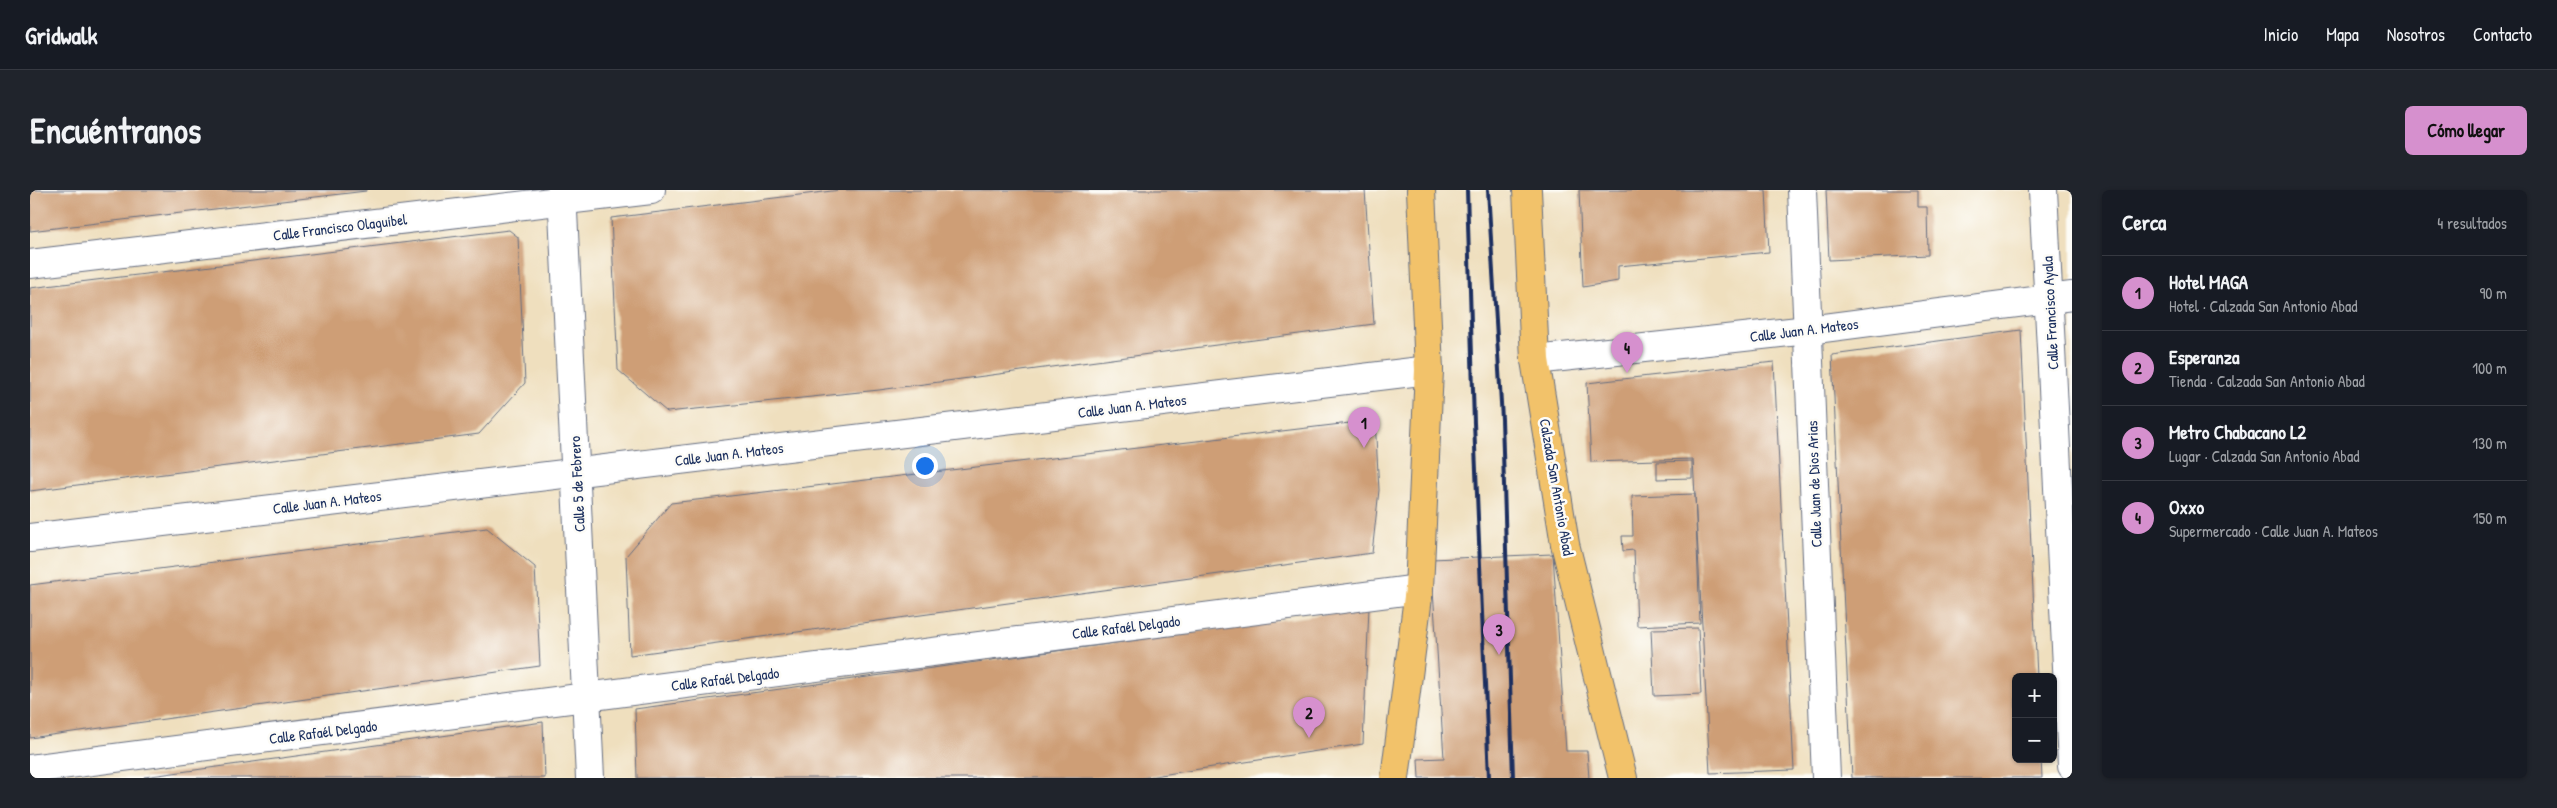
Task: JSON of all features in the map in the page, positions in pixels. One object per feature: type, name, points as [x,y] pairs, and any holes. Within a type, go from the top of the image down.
[{"type":"highway","points":[[1395,778],[1419,589],[1429,370],[1421,190]]},
{"type":"highway","name":"Calzada San Antonio Abad","points":[[1527,190],[1535,360],[1565,544],[1623,778]]},
{"type":"street","name":"Calle Francisco Olaguibel","points":[[30,264],[562,195],[651,190]]},
{"type":"street","name":"Calle Juan de Dios Arias","points":[[1802,190],[1826,778]]},
{"type":"street","name":"Calle Francisco Ayala","points":[[2044,190],[2060,297],[2072,766]]},
{"type":"street","name":"Calle 5 de Febrero","points":[[562,195],[577,472],[590,778]]},
{"type":"street","name":"Calle Juan A. Mateos","points":[[1535,360],[1808,330],[2060,297]]},
{"type":"street","name":"Calle Juan A. Mateos","points":[[30,538],[1429,370]]},
{"type":"street","name":"Calle Rafaél Delgado","points":[[30,770],[1419,589]]},
{"type":"building","points":[[30,190],[366,190],[366,191],[30,231]]},
{"type":"building","points":[[840,190],[1365,190],[1374,324],[879,390],[667,412],[618,370],[611,218]]},
{"type":"building","points":[[1579,190],[1766,190],[1769,252],[1618,266],[1618,281],[1583,287]]},
{"type":"building","points":[[1826,190],[1918,190],[1918,207],[1927,207],[1928,255],[1829,260]]},
{"type":"building","points":[[509,230],[518,237],[525,383],[479,434],[30,491],[30,288]]},
{"type":"building","points":[[2021,330],[2037,673],[2012,673],[2012,763],[2041,763],[2042,778],[1852,778],[1832,355]]},
{"type":"building","points":[[1774,362],[1794,770],[1710,773],[1693,459],[1591,462],[1587,383]]},
{"type":"building","points":[[1375,420],[1379,490],[1372,553],[630,655],[626,556],[671,503]]},
{"type":"building","points":[[1692,461],[1692,478],[1657,479],[1657,462]]},
{"type":"building","points":[[1695,494],[1700,623],[1637,626],[1634,550],[1623,551],[1622,536],[1633,536],[1632,496]]},
{"type":"building","points":[[487,528],[535,567],[540,666],[30,738],[30,585]]},
{"type":"building","points":[[1553,554],[1566,751],[1587,751],[1589,778],[1419,778],[1418,759],[1444,758],[1431,559]]},
{"type":"building","points":[[1369,608],[1363,744],[1141,778],[637,778],[635,709]]},
{"type":"building","points":[[1698,628],[1701,694],[1654,696],[1651,629]]},
{"type":"building","points":[[543,722],[545,778],[144,778],[144,777]]},
{"type":"railway","points":[[1467,190],[1474,423],[1489,778]]},
{"type":"railway","points":[[1488,190],[1502,419],[1513,778]]},
{"type":"place","name":"Oxxo","points":[[1627,373]]},
{"type":"place","name":"Hotel MAGA","points":[[1364,448]]},
{"type":"place","name":"Metro Chabacano L2","points":[[1499,655]]},
{"type":"place","name":"Esperanza","points":[[1309,738]]}]
